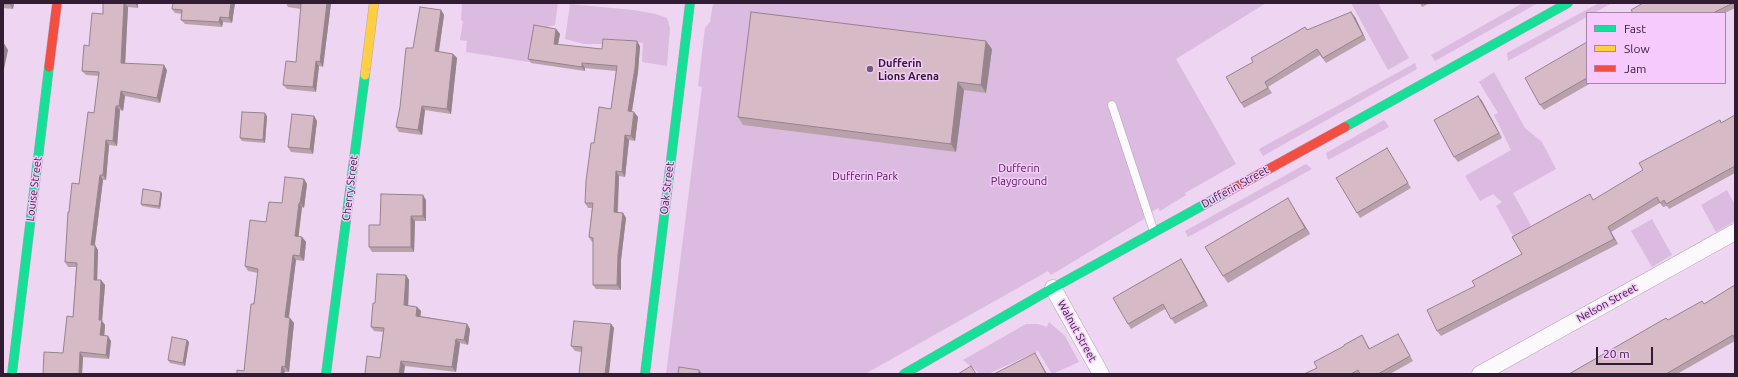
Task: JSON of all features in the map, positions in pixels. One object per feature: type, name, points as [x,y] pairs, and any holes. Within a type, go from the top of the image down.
[{"type":"street","name":"Louise Street","points":[[12,374],[56,3]]},
{"type":"street","name":"Cherry Street","points":[[326,374],[374,3]]},
{"type":"street","name":"Oak Street","points":[[645,374],[690,3]]},
{"type":"street","name":"Dufferin Street","points":[[904,374],[1053,288],[1568,3]]},
{"type":"street","name":"Nelson Street","points":[[1480,374],[1735,232]]},
{"type":"street","name":"Walnut Street","points":[[1053,288],[1101,374]]},
{"type":"lane","points":[[1112,105],[1154,232]]},
{"type":"green space","points":[[462,3],[558,3],[555,25],[534,30],[529,62],[466,52],[467,41],[460,40],[463,21],[461,20]]},
{"type":"green space","name":"Dufferin Park","points":[[713,3],[1266,3],[1176,59],[1236,164],[1185,193],[1186,195],[1160,211],[1158,208],[1144,216],[1144,219],[1051,275],[1048,271],[865,374],[666,374],[702,87],[698,86],[705,28],[710,22]]},
{"type":"green space","points":[[1351,3],[1378,3],[1409,58],[1388,70]]},
{"type":"green space","points":[[1523,3],[1538,3],[1435,61],[1431,55]]},
{"type":"green space","points":[[1599,3],[1612,3],[1596,12],[1586,12],[1586,18],[1508,61],[1507,53]]},
{"type":"green space","points":[[570,4],[633,10],[656,14],[667,18],[670,28],[667,66],[642,62],[643,43],[613,39],[612,44],[584,44],[565,39]]},
{"type":"green space","points":[[1415,63],[1417,69],[1263,156],[1259,149]]},
{"type":"green space","points":[[1494,72],[1525,128],[1542,142],[1556,169],[1513,193],[1533,229],[1515,239],[1496,206],[1502,202],[1493,194],[1480,201],[1465,176],[1511,150],[1494,115],[1498,113],[1479,82]]},
{"type":"green space","points":[[1384,120],[1389,127],[1328,160],[1326,153]]},
{"type":"green space","points":[[1306,164],[1312,169],[1188,237],[1185,231]]},
{"type":"green space","points":[[1727,190],[1735,205],[1735,221],[1716,232],[1701,205]]},
{"type":"green space","points":[[1652,219],[1672,255],[1652,267],[1631,231]]},
{"type":"green space","points":[[1049,322],[1065,336],[1079,362],[1052,374],[1038,351],[988,374],[980,374],[963,360],[1026,324],[1038,324],[1047,327]]},
{"type":"building","points":[[103,3],[124,3],[121,63],[164,65],[157,98],[121,91],[119,106],[116,106],[113,141],[106,140],[103,175],[100,175],[91,245],[95,245],[94,280],[101,280],[99,320],[102,320],[100,335],[108,336],[106,355],[80,352],[79,374],[43,374],[44,352],[63,353],[67,316],[73,317],[77,263],[65,262],[68,212],[72,183],[79,184],[88,112],[94,113],[99,72],[82,71],[84,45],[89,46],[92,13],[103,14]]},
{"type":"building","points":[[173,3],[231,3],[229,18],[220,17],[219,22],[181,20],[182,10],[172,9]]},
{"type":"building","points":[[291,3],[327,3],[320,62],[316,61],[313,87],[283,85],[286,61],[296,62],[301,4]]},
{"type":"building","points":[[1643,3],[1733,3],[1715,12],[1632,12],[1631,10]]},
{"type":"building","points":[[420,7],[441,10],[435,51],[453,54],[447,109],[422,106],[418,130],[396,127],[400,107],[406,48],[413,48]]},
{"type":"building","name":"Dufferin Lions Arena","points":[[751,12],[986,41],[981,85],[958,82],[951,144],[738,117]]},
{"type":"building","points":[[1351,12],[1363,35],[1323,58],[1317,49],[1265,82],[1268,88],[1241,103],[1226,77],[1253,62],[1251,58],[1305,27],[1307,30]]},
{"type":"building","points":[[534,25],[556,29],[554,44],[602,49],[603,39],[637,41],[635,68],[628,111],[634,112],[631,136],[625,135],[622,172],[616,171],[614,212],[623,213],[618,255],[617,285],[593,285],[593,238],[589,237],[593,203],[585,203],[591,143],[594,143],[599,107],[611,109],[617,66],[582,63],[582,67],[528,59]]},
{"type":"building","points":[[1586,43],[1586,79],[1540,105],[1525,78]]},
{"type":"building","points":[[1478,96],[1499,133],[1454,157],[1434,120]]},
{"type":"building","points":[[242,112],[265,113],[263,140],[240,138]]},
{"type":"building","points":[[292,114],[314,116],[310,149],[288,147]]},
{"type":"building","points":[[1735,115],[1735,166],[1666,204],[1664,200],[1660,203],[1657,197],[1608,227],[1614,239],[1437,331],[1427,310],[1475,286],[1472,281],[1522,254],[1512,237],[1590,194],[1593,200],[1643,170],[1639,163],[1720,120],[1721,123]]},
{"type":"building","points":[[1387,148],[1408,183],[1357,213],[1336,178]]},
{"type":"building","points":[[285,177],[304,179],[295,236],[302,237],[300,256],[293,255],[285,317],[290,318],[285,367],[282,366],[281,374],[237,374],[237,370],[244,371],[251,304],[254,304],[258,269],[245,266],[250,220],[266,222],[269,202],[282,203]]},
{"type":"building","points":[[143,189],[161,192],[159,206],[141,204]]},
{"type":"building","points":[[381,194],[423,195],[423,216],[411,216],[411,247],[369,247],[369,225],[380,225]]},
{"type":"building","points":[[1288,198],[1305,228],[1223,276],[1205,247]]},
{"type":"building","points":[[1181,259],[1204,301],[1171,319],[1163,304],[1128,324],[1113,298]]},
{"type":"building","points":[[377,274],[406,275],[404,305],[417,307],[416,316],[467,324],[464,340],[456,339],[452,367],[401,361],[399,374],[365,374],[367,356],[380,358],[384,328],[371,327],[373,303],[375,303]]},
{"type":"building","points":[[1735,285],[1735,338],[1733,335],[1666,374],[1569,374],[1666,318],[1668,320],[1702,301],[1704,304]]},
{"type":"building","points":[[574,321],[611,324],[605,374],[579,374],[582,347],[571,346]]},
{"type":"building","points":[[1398,334],[1410,356],[1378,374],[1360,374],[1358,370],[1351,374],[1304,374],[1317,368],[1314,362],[1362,335],[1369,349]]},
{"type":"building","points":[[172,337],[187,340],[183,363],[168,360]]},
{"type":"building","points":[[1035,353],[1046,374],[994,374]]},
{"type":"building","points":[[971,366],[976,374],[958,374]]},
{"type":"building","points":[[679,367],[699,370],[699,374],[678,374]]},
{"type":"traffic: fast","points":[[645,374],[690,3]]},
{"type":"traffic: fast","points":[[1345,127],[1568,3]]},
{"type":"traffic: fast","points":[[12,374],[49,67]]},
{"type":"traffic: fast","points":[[326,374],[365,75]]},
{"type":"traffic: fast","points":[[904,374],[1053,288],[1227,192]]},
{"type":"traffic: slow","points":[[365,75],[374,3]]},
{"type":"traffic: jam","points":[[49,67],[57,3]]},
{"type":"traffic: jam","points":[[1227,192],[1345,127]]},
{"type":"place","name":"Dufferin Lions Arena","points":[[870,69]]},
{"type":"park label","name":"Dufferin Playground","points":[[1019,174]]}]
